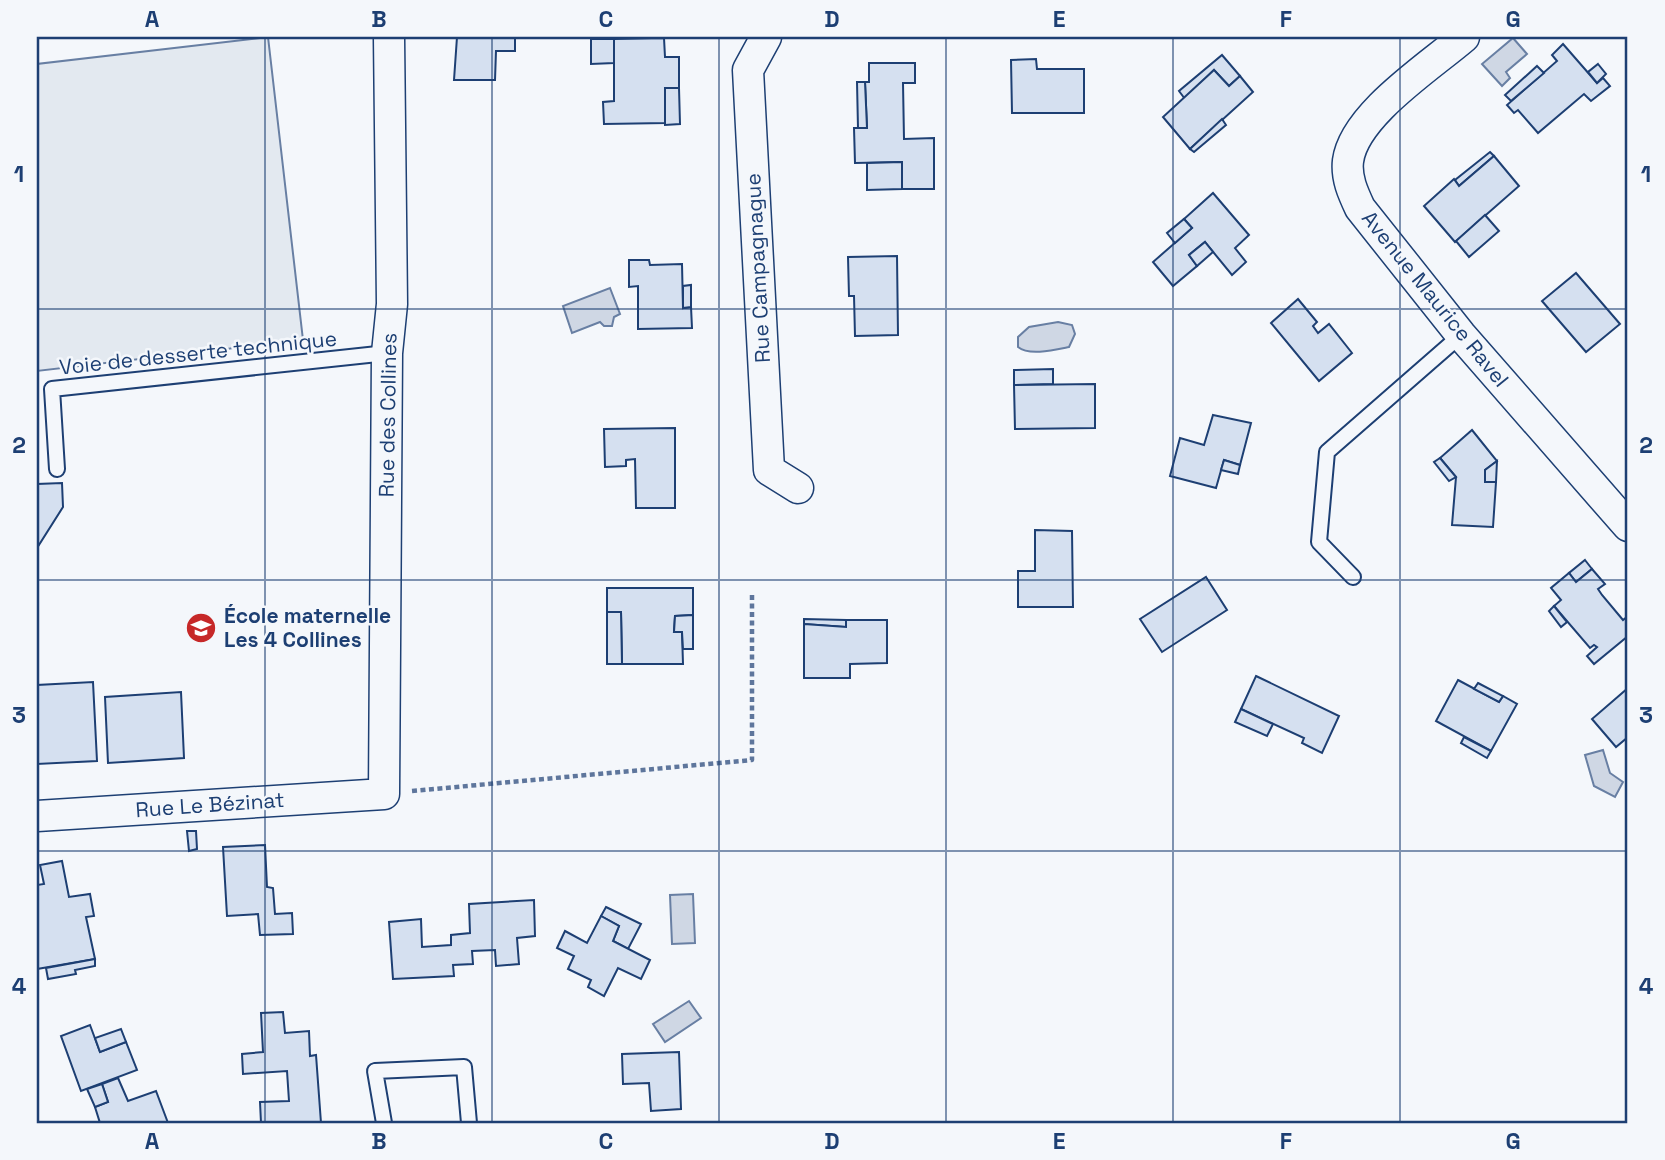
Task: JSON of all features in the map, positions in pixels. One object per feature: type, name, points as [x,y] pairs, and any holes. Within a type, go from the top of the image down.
[{"type":"street","name":"Rue des Collines","points":[[384,794],[387,353],[392,304],[389,37]]},
{"type":"street","name":"Rue Campagnague","points":[[765,37],[748,70],[769,470],[798,488]]},
{"type":"street","name":"Avenue Maurice Ravel","points":[[1464,37],[1368,119],[1355,138],[1348,162],[1349,185],[1360,208],[1461,335],[1628,526]]},
{"type":"street","name":"Rue Le Bézinat","points":[[37,816],[384,794]]},
{"type":"lane","points":[[1353,577],[1319,542],[1327,452],[1461,335]]},
{"type":"lane","name":"Voie de desserte technique","points":[[57,469],[52,389],[387,353]]},
{"type":"lane","points":[[384,1123],[375,1071],[464,1067],[469,1123]]},
{"type":"path","points":[[384,794],[752,760],[752,595]]},
{"type":"shaded area","points":[[268,37],[303,340],[37,371],[37,64]]},
{"type":"shaded area","points":[[1513,38],[1527,54],[1506,72],[1510,78],[1502,86],[1482,64]]},
{"type":"shaded area","points":[[610,288],[620,314],[614,317],[612,326],[604,326],[600,322],[572,333],[563,306]]},
{"type":"shaded area","points":[[1058,322],[1072,325],[1075,334],[1069,347],[1035,352],[1018,347],[1018,337],[1029,327]]},
{"type":"shaded area","points":[[1603,750],[1610,773],[1623,782],[1615,797],[1594,786],[1585,755]]},
{"type":"shaded area","points":[[693,894],[695,943],[672,944],[670,895]]},
{"type":"shaded area","points":[[689,1001],[701,1018],[665,1042],[653,1024]]},
{"type":"building","points":[[457,37],[515,37],[515,51],[496,51],[495,80],[454,80]]},
{"type":"building","points":[[664,38],[665,57],[679,57],[679,88],[665,88],[666,123],[604,124],[603,102],[614,101],[614,39]]},
{"type":"building","points":[[591,39],[614,39],[614,63],[591,64]]},
{"type":"building","points":[[1563,44],[1597,83],[1603,78],[1610,86],[1591,101],[1584,94],[1538,133],[1518,110],[1514,113],[1507,105],[1557,61],[1552,55]]},
{"type":"building","points":[[1222,55],[1240,76],[1229,86],[1214,70],[1185,99],[1179,91]]},
{"type":"building","points":[[1036,59],[1037,69],[1084,69],[1084,113],[1012,113],[1011,60]]},
{"type":"building","points":[[869,63],[915,63],[915,83],[903,83],[904,139],[934,138],[934,189],[902,189],[902,162],[855,163],[854,128],[867,128],[865,82],[869,82]]},
{"type":"building","points":[[1598,64],[1606,74],[1597,83],[1588,72]]},
{"type":"building","points":[[1537,66],[1544,73],[1511,101],[1505,95]]},
{"type":"building","points":[[1214,70],[1229,86],[1240,76],[1253,92],[1190,149],[1163,117]]},
{"type":"building","points":[[857,82],[865,82],[867,128],[858,128]]},
{"type":"building","points":[[665,88],[679,88],[680,124],[665,125]]},
{"type":"building","points":[[1222,119],[1226,125],[1194,152],[1190,149]]},
{"type":"building","points":[[1490,152],[1494,156],[1459,186],[1455,180]]},
{"type":"building","points":[[1494,156],[1519,186],[1455,242],[1424,206],[1454,179],[1459,186]]},
{"type":"building","points":[[902,162],[902,189],[867,190],[867,163]]},
{"type":"building","points":[[1213,193],[1249,235],[1235,248],[1246,262],[1232,275],[1205,242],[1189,255],[1197,266],[1173,286],[1153,262],[1192,228],[1184,219]]},
{"type":"building","points":[[1485,215],[1499,231],[1469,257],[1456,241]]},
{"type":"building","points":[[1184,219],[1192,228],[1175,243],[1167,233]]},
{"type":"building","points":[[1205,242],[1213,252],[1197,266],[1189,255]]},
{"type":"building","points":[[897,256],[898,335],[855,336],[854,296],[849,296],[848,257]]},
{"type":"building","points":[[629,260],[649,260],[650,265],[682,264],[683,308],[691,307],[692,328],[638,329],[638,286],[629,287]]},
{"type":"building","points":[[1576,273],[1620,324],[1586,352],[1542,301]]},
{"type":"building","points":[[691,285],[691,307],[683,308],[683,286]]},
{"type":"building","points":[[1298,299],[1317,322],[1313,326],[1318,333],[1329,324],[1352,353],[1319,381],[1271,323]]},
{"type":"building","points":[[1053,369],[1053,384],[1014,385],[1014,370]]},
{"type":"building","points":[[1095,384],[1095,428],[1015,429],[1014,385]]},
{"type":"building","points":[[1213,415],[1251,423],[1240,465],[1224,460],[1216,488],[1170,476],[1180,438],[1204,445]]},
{"type":"building","points":[[675,428],[675,508],[636,508],[635,459],[626,460],[626,466],[605,467],[604,429]]},
{"type":"building","points":[[1472,430],[1497,461],[1485,470],[1485,482],[1496,482],[1493,527],[1452,525],[1456,477],[1440,458]]},
{"type":"building","points":[[1440,458],[1456,477],[1449,481],[1434,462]]},
{"type":"building","points":[[1224,460],[1240,465],[1238,474],[1221,470]]},
{"type":"building","points":[[1497,461],[1496,482],[1485,482],[1485,470]]},
{"type":"building","points":[[62,483],[63,507],[37,548],[37,484]]},
{"type":"building","points":[[1035,530],[1072,531],[1073,607],[1018,607],[1018,571],[1035,571]]},
{"type":"building","points":[[1585,560],[1592,569],[1576,582],[1569,573]]},
{"type":"building","points":[[1592,569],[1605,584],[1598,589],[1602,595],[1623,620],[1628,616],[1628,636],[1594,664],[1587,656],[1597,647],[1594,645],[1590,648],[1554,606],[1561,600],[1551,588],[1569,573],[1576,582]]},
{"type":"building","points":[[1206,577],[1227,610],[1162,652],[1140,619]]},
{"type":"building","points":[[607,588],[693,588],[693,615],[675,616],[674,632],[682,632],[683,664],[622,664],[621,612],[607,612]]},
{"type":"building","points":[[1554,606],[1567,622],[1561,627],[1549,611]]},
{"type":"building","points":[[607,612],[621,612],[622,664],[607,664]]},
{"type":"building","points":[[693,615],[693,649],[683,649],[682,632],[674,632],[675,616]]},
{"type":"building","points":[[804,619],[846,620],[846,627],[804,624]]},
{"type":"building","points":[[846,620],[887,620],[887,663],[850,664],[850,678],[804,678],[804,624],[846,627]]},
{"type":"building","points":[[1256,676],[1339,716],[1322,753],[1302,743],[1304,738],[1241,709]]},
{"type":"building","points":[[1458,680],[1499,702],[1503,696],[1517,704],[1491,751],[1436,721]]},
{"type":"building","points":[[93,682],[97,761],[37,764],[37,685]]},
{"type":"building","points":[[1478,683],[1503,696],[1499,702],[1474,689]]},
{"type":"building","points":[[1628,688],[1628,737],[1616,747],[1592,719]]},
{"type":"building","points":[[181,692],[184,758],[108,763],[105,697]]},
{"type":"building","points":[[1241,709],[1273,724],[1267,736],[1235,722]]},
{"type":"building","points":[[1464,737],[1491,751],[1487,758],[1461,743]]},
{"type":"building","points":[[187,831],[196,831],[197,849],[189,851]]},
{"type":"building","points":[[265,845],[267,887],[273,888],[275,914],[292,913],[293,934],[260,935],[258,914],[227,916],[223,847]]},
{"type":"building","points":[[62,861],[69,897],[90,894],[94,916],[86,917],[95,959],[37,969],[37,885],[44,884],[40,865]]},
{"type":"building","points":[[534,900],[535,936],[517,938],[519,964],[496,966],[495,950],[472,951],[473,964],[453,965],[454,976],[393,979],[389,922],[421,919],[422,947],[451,945],[451,935],[470,933],[469,904]]},
{"type":"building","points":[[606,907],[641,924],[628,949],[613,941],[619,926],[601,916]]},
{"type":"building","points":[[601,916],[619,926],[613,941],[650,960],[641,979],[618,968],[604,996],[588,987],[591,980],[568,969],[574,956],[557,948],[565,931],[587,943]]},
{"type":"building","points":[[95,959],[95,966],[75,970],[76,974],[48,979],[46,968]]},
{"type":"building","points":[[283,1012],[285,1033],[309,1031],[310,1056],[316,1055],[321,1123],[261,1123],[260,1102],[289,1101],[287,1071],[243,1074],[242,1054],[263,1052],[261,1013]]},
{"type":"building","points":[[90,1025],[100,1052],[126,1042],[137,1070],[81,1091],[61,1036]]},
{"type":"building","points":[[121,1029],[126,1042],[100,1052],[95,1038]]},
{"type":"building","points":[[679,1052],[681,1109],[651,1111],[649,1083],[623,1084],[622,1054]]},
{"type":"building","points":[[118,1078],[128,1101],[156,1091],[168,1123],[100,1123],[95,1107],[108,1102],[102,1084]]},
{"type":"building","points":[[102,1084],[108,1102],[95,1107],[87,1089]]},
{"type":"place","name":"École maternelle Les 4 Collines","points":[[201,628]]}]
